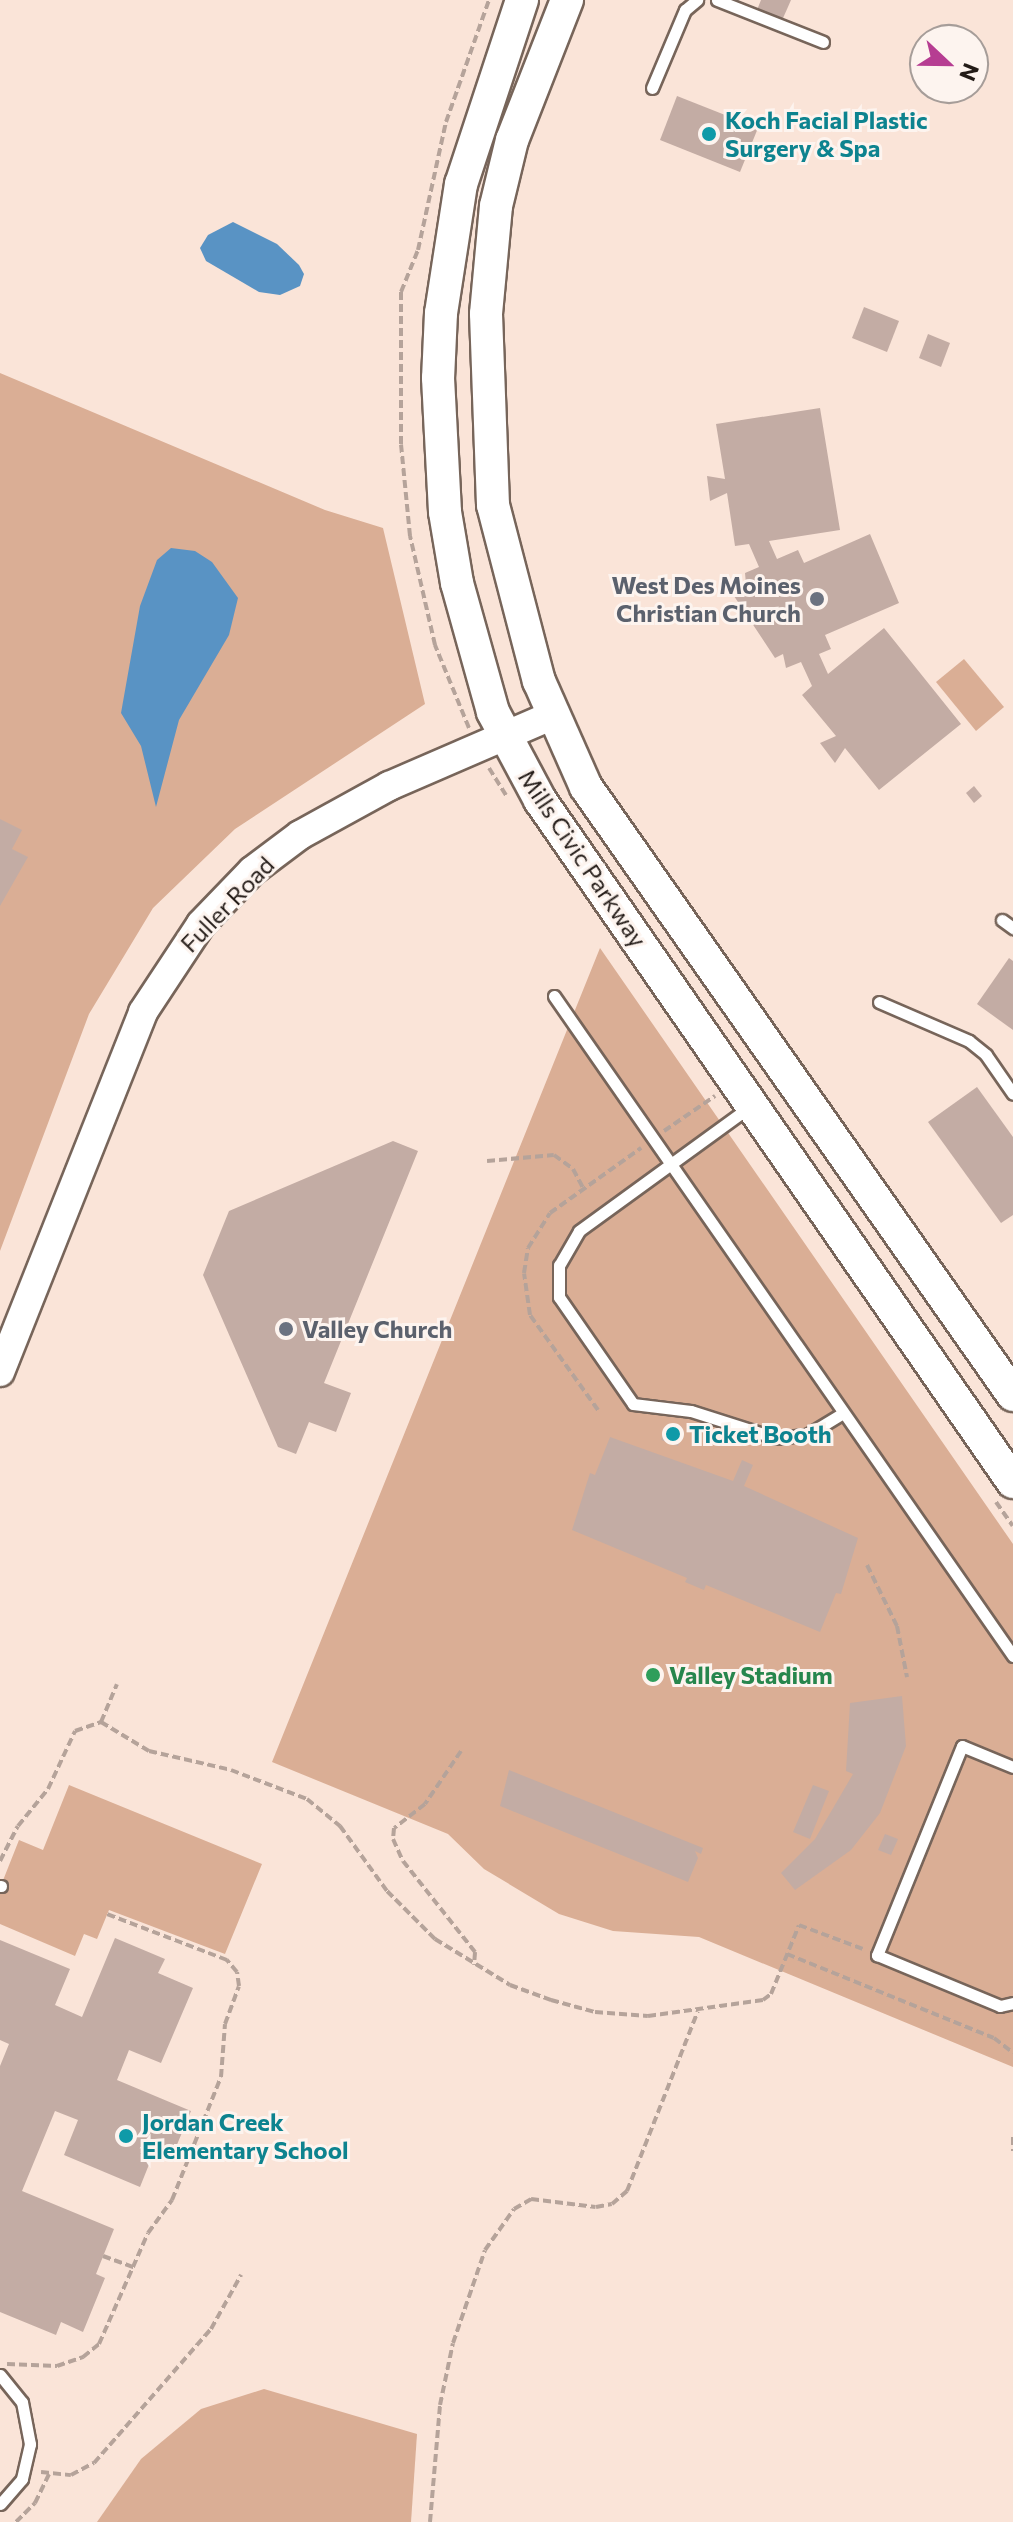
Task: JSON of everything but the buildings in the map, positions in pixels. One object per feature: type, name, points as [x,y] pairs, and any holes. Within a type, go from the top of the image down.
[{"type":"main road","name":"Mills Civic Parkway","points":[[522,0],[461,184],[441,313],[438,378],[445,512],[457,583],[477,661],[506,738],[540,800],[1013,1482]]},
{"type":"main road","name":"Mills Civic Parkway","points":[[567,0],[512,140],[496,206],[486,314],[493,505],[522,627],[553,715],[586,787],[1013,1395]]},
{"type":"street","name":"Fuller Road","points":[[0,1372],[143,1012],[201,924],[252,871],[300,835],[389,786],[506,738],[553,715]]},
{"type":"lane","points":[[652,88],[685,10],[697,0]]},
{"type":"lane","points":[[717,0],[823,42]]},
{"type":"lane","points":[[1002,920],[1013,928]]},
{"type":"lane","points":[[554,996],[1013,1656]]},
{"type":"lane","points":[[879,1002],[969,1041],[986,1055],[1013,1094]]},
{"type":"lane","points":[[752,1105],[579,1231],[559,1265],[559,1297],[625,1398],[633,1404],[709,1415],[776,1438],[807,1435],[843,1413]]},
{"type":"lane","points":[[1013,1767],[962,1746],[877,1955],[1000,2006],[1013,2003]]},
{"type":"lane","points":[[0,2375],[22,2402],[30,2444],[22,2479],[0,2504]]},
{"type":"path","points":[[487,1161],[554,1155],[573,1169],[583,1188]]},
{"type":"path","points":[[867,1565],[897,1626],[907,1677]]},
{"type":"path","points":[[0,1861],[18,1826],[48,1789],[75,1731],[101,1722],[117,1684]]},
{"type":"path","points":[[101,1722],[149,1751],[231,1770],[307,1799],[340,1826],[408,1914],[474,1965],[510,1985],[595,2012],[648,2016],[763,2000],[771,1994],[799,1925],[877,1955]]},
{"type":"path","points":[[461,1751],[425,1804],[394,1828],[393,1839],[403,1861],[475,1952],[474,1965]]},
{"type":"path","points":[[0,2368],[13,2362],[57,2366],[83,2357],[99,2344],[148,2233],[172,2200],[217,2087],[225,2024],[239,1986],[237,1972],[227,1960],[107,1914]]},
{"type":"path","points":[[787,1954],[994,2038],[1013,2053]]},
{"type":"path","points":[[430,2522],[440,2405],[453,2343],[485,2250],[514,2209],[531,2199],[596,2207],[612,2204],[627,2191],[698,2011]]},
{"type":"path","points":[[1013,2137],[1013,2151]]},
{"type":"path","points":[[103,2256],[134,2267]]},
{"type":"path","points":[[41,2472],[71,2475],[94,2463],[211,2329],[241,2275]]},
{"type":"path","points":[[16,2522],[35,2503],[49,2474]]},
{"type":"shaded area","points":[[0,373],[325,510],[383,528],[425,704],[235,829],[153,908],[89,1014],[0,1251]]},
{"type":"shaded area","points":[[964,659],[1004,707],[976,731],[936,682]]},
{"type":"shaded area","points":[[600,948],[1013,1544],[1013,2067],[699,1937],[613,1931],[559,1914],[484,1869],[448,1834],[272,1762]]},
{"type":"shaded area","points":[[69,1785],[262,1864],[225,1954],[109,1910],[97,1939],[84,1934],[75,1956],[0,1924],[0,1888],[19,1840],[43,1850]]},
{"type":"shaded area","points":[[264,2389],[417,2434],[411,2522],[97,2522],[141,2459],[201,2409]]},
{"type":"water","points":[[233,222],[277,244],[299,265],[304,274],[300,286],[280,295],[259,292],[206,261],[200,248],[208,235]]},
{"type":"water","points":[[171,548],[195,551],[212,562],[238,598],[229,635],[179,720],[156,807],[141,746],[121,713],[140,606],[157,560]]},
{"type":"place","name":"Koch Facial Plastic Surgery & Spa","points":[[709,134]]},
{"type":"place","name":"West Des Moines Christian Church","points":[[817,599]]},
{"type":"place","name":"Valley Church","points":[[286,1329]]},
{"type":"place","name":"Ticket Booth","points":[[673,1434]]},
{"type":"place","name":"Valley Stadium","points":[[653,1675]]},
{"type":"place","name":"Jordan Creek Elementary School","points":[[126,2136]]}]
